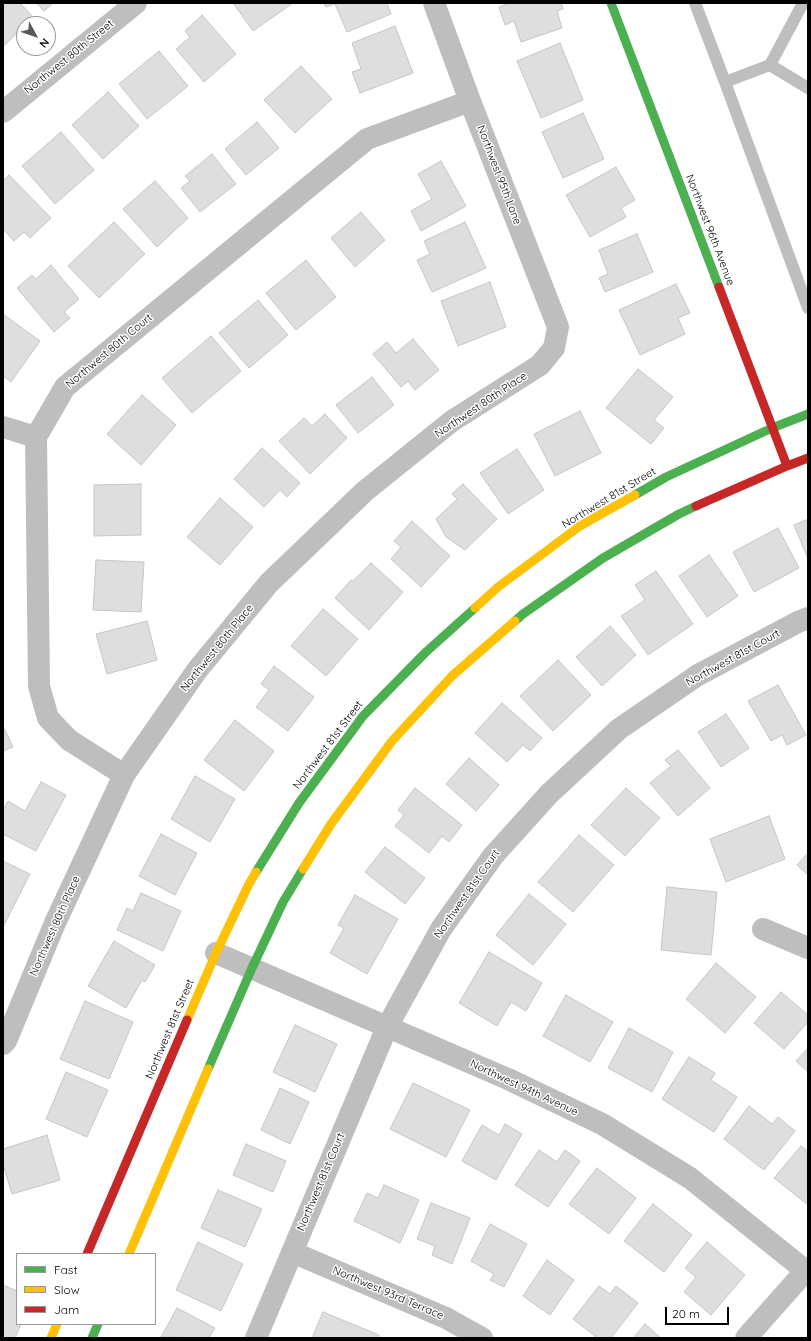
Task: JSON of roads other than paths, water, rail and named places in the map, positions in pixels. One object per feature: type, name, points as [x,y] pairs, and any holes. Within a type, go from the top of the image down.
[{"type":"street","name":"Northwest 80th Street","points":[[3,112],[136,3]]},
{"type":"street","name":"Northwest 95th Lane","points":[[434,3],[470,101],[558,327],[554,348]]},
{"type":"street","name":"Northwest 96th Avenue","points":[[611,3],[787,466]]},
{"type":"street","name":"Northwest 80th Court","points":[[36,437],[65,387],[367,139],[470,101]]},
{"type":"street","name":"Northwest 80th Place","points":[[3,1044],[6,1041],[56,923],[124,775],[198,669],[269,584],[365,491],[452,421],[540,365],[554,348]]},
{"type":"street","name":"Northwest 81st Street","points":[[87,1253],[216,952],[249,884],[299,803],[363,716],[426,652],[498,587],[580,526],[666,477],[772,428],[808,414]]},
{"type":"street","points":[[3,427],[36,437],[39,686],[48,718],[69,740],[124,775]]},
{"type":"street","points":[[129,1253],[252,968],[283,902],[331,824],[392,741],[452,676],[523,614],[603,558],[679,514],[808,458]]},
{"type":"street","name":"Northwest 81st Court","points":[[256,1338],[387,1027],[441,929],[493,856],[550,794],[619,729],[698,675],[808,618]]},
{"type":"street","points":[[763,929],[808,948]]},
{"type":"street","name":"Northwest 94th Avenue","points":[[216,952],[508,1079],[602,1124],[690,1178],[807,1269]]},
{"type":"street","name":"Northwest 93rd Terrace","points":[[292,1252],[446,1318],[482,1338]]},
{"type":"street","points":[[746,1338],[807,1269]]},
{"type":"street","points":[[51,1338],[57,1325]]},
{"type":"street","points":[[92,1338],[98,1325]]},
{"type":"lane","points":[[695,3],[808,308]]},
{"type":"lane","points":[[725,82],[770,65],[803,3]]},
{"type":"lane","points":[[770,65],[808,88]]}]
